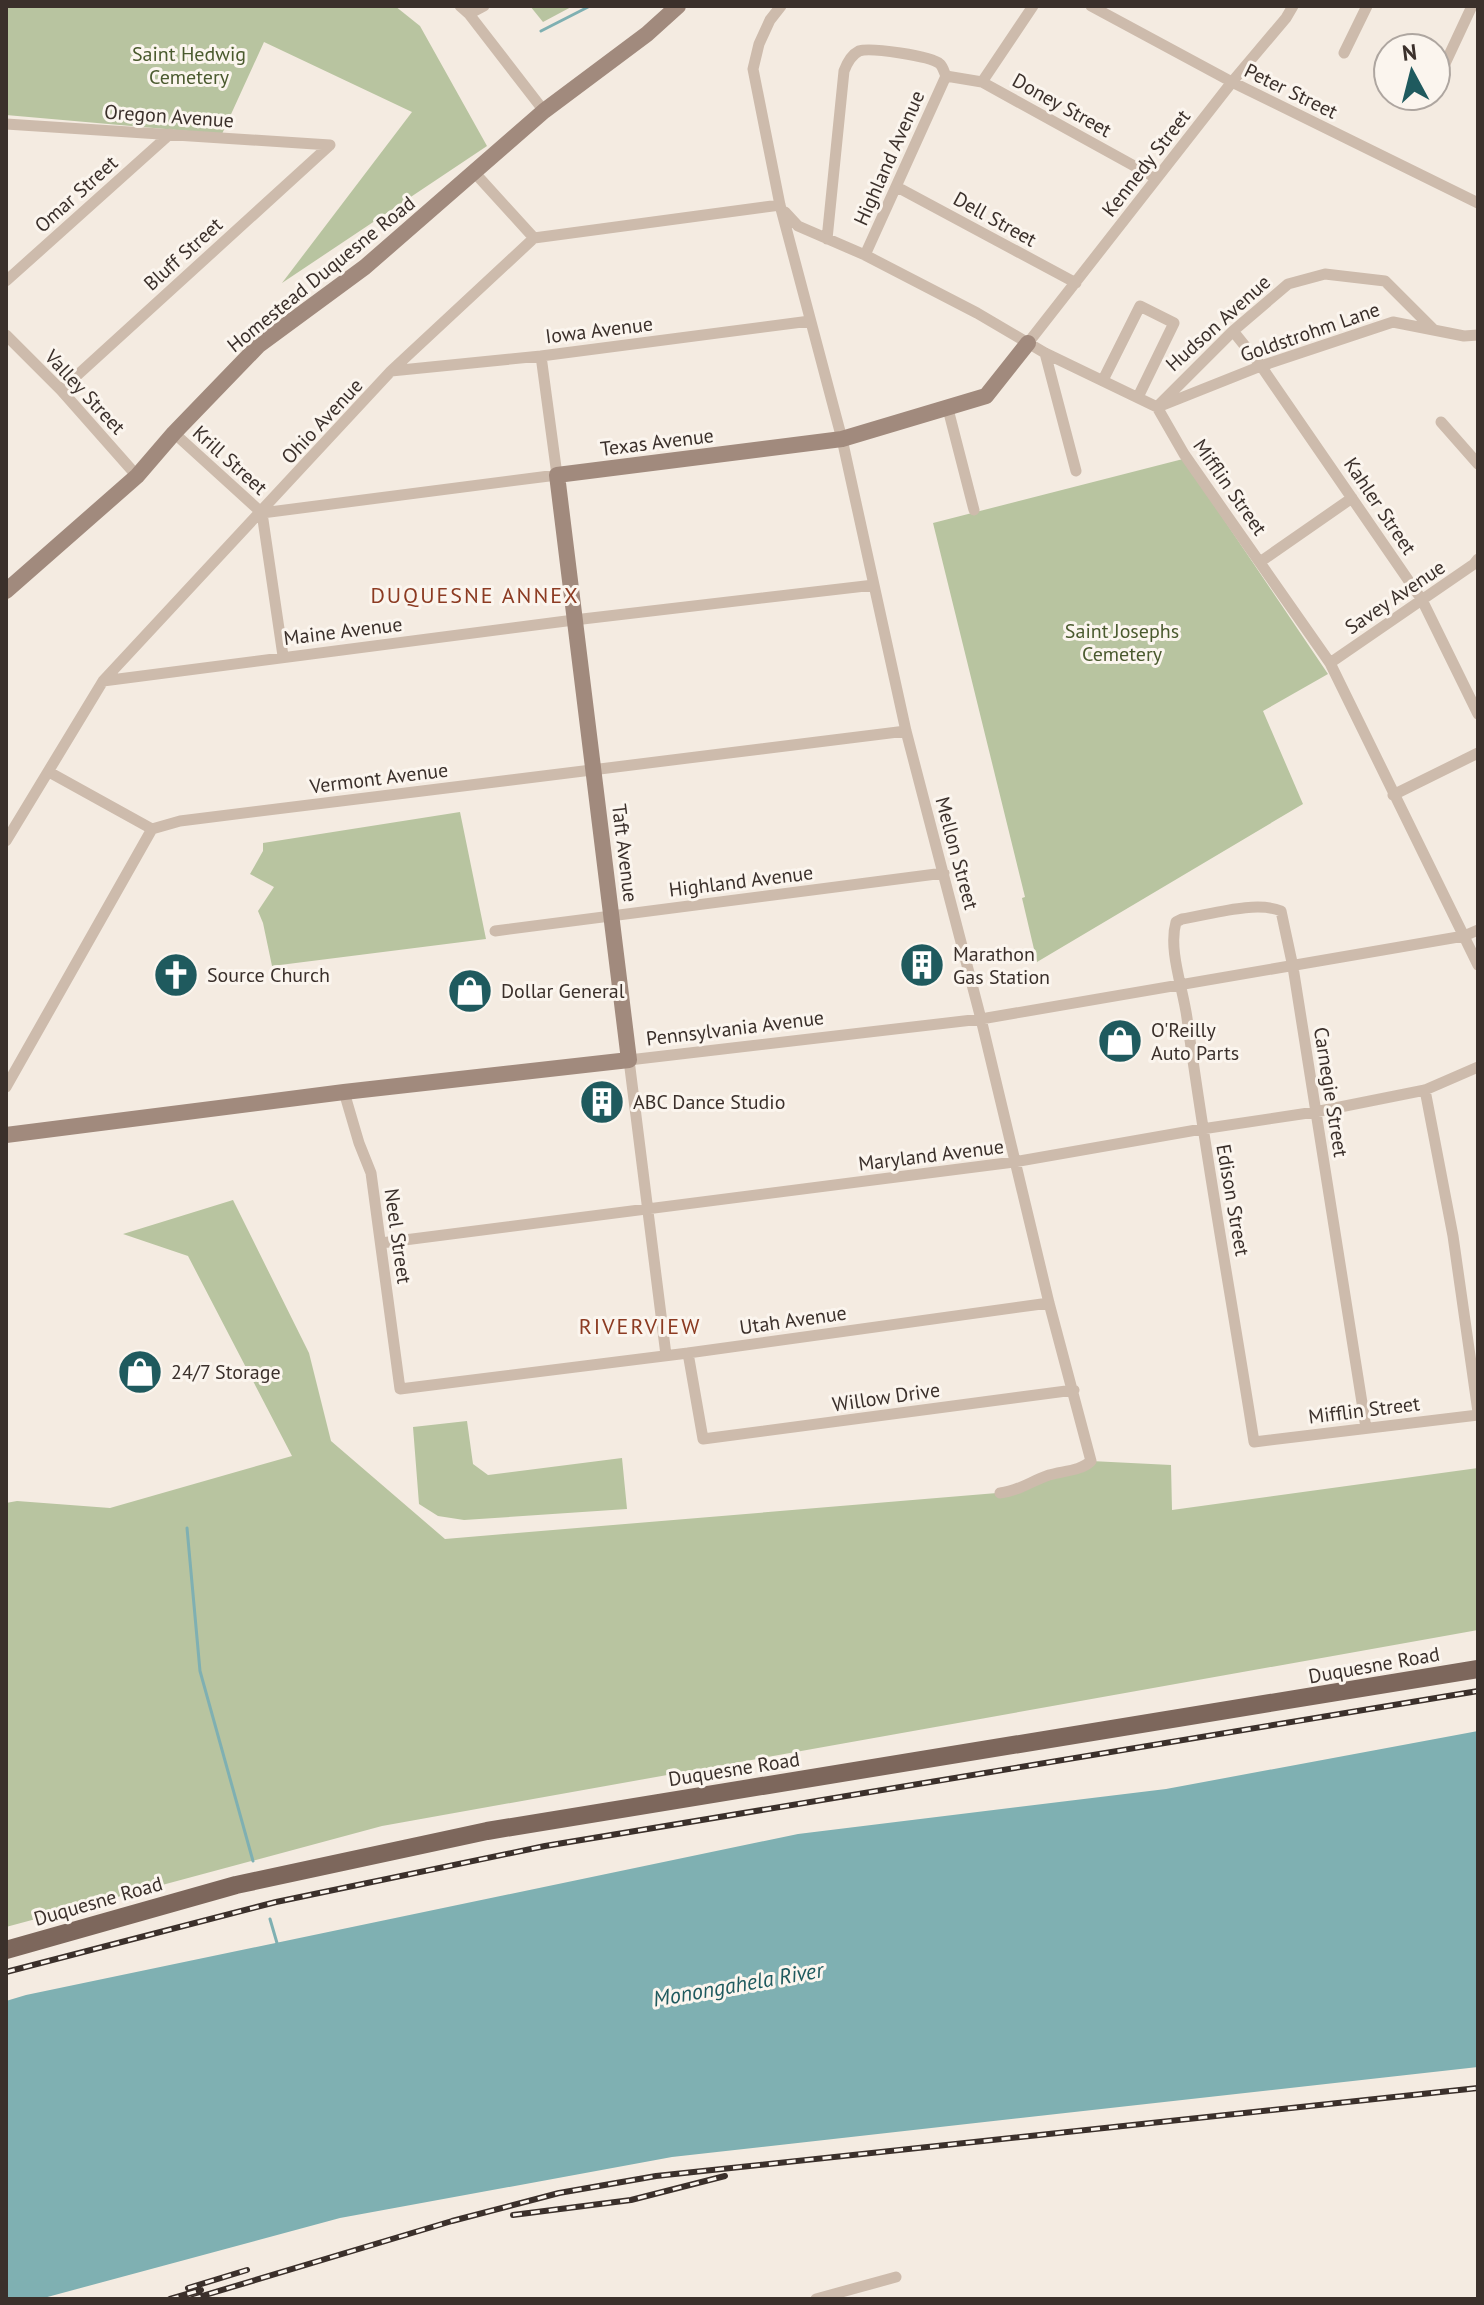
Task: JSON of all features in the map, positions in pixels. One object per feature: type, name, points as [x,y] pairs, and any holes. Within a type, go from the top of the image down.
[{"type":"main road","name":"Duquesne Road","points":[[6,1950],[236,1885],[487,1831],[1478,1669]]},
{"type":"street","points":[[484,6],[464,10],[544,111]]},
{"type":"street","name":"Homestead Duquesne Road","points":[[6,591],[137,476],[259,345],[365,267],[544,111],[647,34],[678,6]]},
{"type":"street","name":"Mellon Street","points":[[781,6],[770,20],[759,44],[753,69],[780,205],[842,439],[906,731],[1091,1461],[1086,1466],[1046,1476],[1028,1486],[1000,1493]]},
{"type":"street","points":[[982,82],[1033,6]]},
{"type":"street","name":"Peter Street","points":[[1091,6],[1232,82],[1478,203]]},
{"type":"street","name":"Kennedy Street","points":[[1028,343],[1293,6]]},
{"type":"street","points":[[1344,53],[1367,6]]},
{"type":"street","points":[[1452,49],[1472,6]]},
{"type":"street","points":[[827,239],[847,63],[860,51],[878,49],[932,60],[940,64],[946,76]]},
{"type":"street","name":"Doney Street","points":[[946,76],[982,82],[1156,178]]},
{"type":"street","name":"Highland Avenue","points":[[865,255],[946,76]]},
{"type":"street","name":"Oregon Avenue","points":[[8,126],[330,145]]},
{"type":"street","name":"Omar Street","points":[[6,281],[170,134]]},
{"type":"street","name":"Bluff Street","points":[[61,390],[330,145]]},
{"type":"street","points":[[474,172],[534,238],[780,205],[798,226],[865,255],[977,313],[1045,353],[1157,407]]},
{"type":"street","name":"Dell Street","points":[[897,187],[1076,283]]},
{"type":"street","name":"Ohio Avenue","points":[[6,841],[103,681],[391,371],[534,238]]},
{"type":"street","name":"Hudson Avenue","points":[[1157,407],[1233,331],[1288,284],[1325,274],[1385,281],[1433,329]]},
{"type":"street","points":[[1103,380],[1140,306],[1174,323],[1138,397]]},
{"type":"street","name":"Iowa Avenue","points":[[391,371],[541,356],[810,321]]},
{"type":"street","name":"Goldstrohm Lane","points":[[1157,407],[1261,366],[1393,322],[1464,336],[1478,335]]},
{"type":"street","name":"Kahler Street","points":[[1233,331],[1261,366],[1422,600],[1478,714]]},
{"type":"street","name":"Valley Street","points":[[6,335],[61,390],[137,476]]},
{"type":"street","name":"Texas Avenue","points":[[262,513],[842,439],[986,396],[1028,343]]},
{"type":"street","points":[[1045,353],[1076,471]]},
{"type":"street","name":"Taft Avenue","points":[[541,356],[666,1355]]},
{"type":"street","name":"Mifflin Street","points":[[1157,407],[1184,454],[1330,663],[1478,965]]},
{"type":"street","points":[[948,409],[974,510]]},
{"type":"street","points":[[1441,422],[1478,464]]},
{"type":"street","name":"Krill Street","points":[[174,433],[262,513]]},
{"type":"street","points":[[1260,562],[1352,498]]},
{"type":"street","points":[[262,513],[283,656]]},
{"type":"street","name":"Savey Avenue","points":[[1330,663],[1478,559]]},
{"type":"street","name":"Maine Avenue","points":[[103,681],[283,656],[874,585]]},
{"type":"street","name":"Vermont Avenue","points":[[152,829],[180,821],[906,731]]},
{"type":"street","points":[[1393,795],[1478,753]]},
{"type":"street","points":[[6,1087],[152,829],[49,772]]},
{"type":"street","name":"Highland Avenue","points":[[495,931],[944,873]]},
{"type":"street","name":"Carnegie Street","points":[[1176,964],[1172,946],[1176,922],[1254,907],[1272,907],[1281,911],[1293,967],[1366,1428]]},
{"type":"street","name":"Pennsylvania Avenue","points":[[6,1135],[344,1092],[981,1019],[1293,967],[1464,936],[1478,930]]},
{"type":"street","name":"Edison Street","points":[[1176,964],[1183,985],[1202,1129],[1254,1442]]},
{"type":"street","name":"Maryland Avenue","points":[[381,1243],[1014,1162],[1315,1112],[1425,1090],[1478,1067]]},
{"type":"street","points":[[1425,1090],[1453,1236],[1478,1414]]},
{"type":"street","name":"Neel Street","points":[[344,1092],[370,1168],[400,1389]]},
{"type":"street","name":"Utah Avenue","points":[[400,1389],[1049,1303]]},
{"type":"street","name":"Willow Drive","points":[[688,1353],[703,1439],[1074,1390]]},
{"type":"street","name":"Mifflin Street","points":[[1254,1442],[1478,1414]]},
{"type":"street","points":[[816,2299],[896,2277]]},
{"type":"green space","name":"Saint Hedwig Cemetery","points":[[6,6],[395,6],[420,26],[487,146],[282,283],[412,112],[264,42],[222,134],[6,115]]},
{"type":"green space","points":[[530,6],[573,6],[543,22]]},
{"type":"green space","name":"Saint Josephs Cemetery","points":[[1183,459],[1328,674],[1263,711],[1303,804],[1037,962],[1022,898],[1025,897],[933,523]]},
{"type":"green space","points":[[460,812],[486,939],[272,966],[258,911],[274,887],[250,874],[263,851],[263,843]]},
{"type":"green space","points":[[233,1200],[309,1353],[331,1441],[445,1539],[1009,1492],[1091,1461],[1171,1465],[1172,1510],[1478,1468],[1478,1630],[382,1826],[6,1927],[6,1503],[17,1501],[110,1508],[292,1456],[188,1256],[123,1234]]},
{"type":"green space","points":[[467,1421],[473,1464],[488,1475],[622,1458],[627,1509],[464,1520],[438,1516],[419,1504],[413,1427]]},
{"type":"water","name":"Monongahela River","points":[[1478,1731],[1478,2067],[672,2157],[340,2218],[40,2299],[6,2299],[6,2001],[798,1834],[1166,1789]]},
{"type":"waterway","points":[[541,31],[590,6]]},
{"type":"waterway","points":[[187,1528],[200,1671],[253,1861]]},
{"type":"waterway","points":[[270,1919],[277,1943]]},
{"type":"railway","points":[[6,1972],[276,1902],[545,1846],[1478,1691]]},
{"type":"railway","points":[[192,2299],[452,2221],[559,2193],[656,2176],[1478,2088]]},
{"type":"railway","points":[[513,2215],[631,2200],[725,2176]]},
{"type":"railway","points":[[188,2288],[247,2270]]},
{"type":"railway","points":[[170,2299],[201,2290]]},
{"type":"place","name":"Marathon Gas Station","points":[[922,965]]},
{"type":"place","name":"Source Church","points":[[176,975]]},
{"type":"place","name":"Dollar General","points":[[470,991]]},
{"type":"place","name":"O'Reilly Auto Parts","points":[[1120,1041]]},
{"type":"place","name":"ABC Dance Studio","points":[[602,1102]]},
{"type":"place","name":"24/7 Storage","points":[[140,1372]]},
{"type":"district","name":"DUQUESNE ANNEX","points":[[475,595]]},
{"type":"district","name":"RIVERVIEW","points":[[640,1326]]}]
